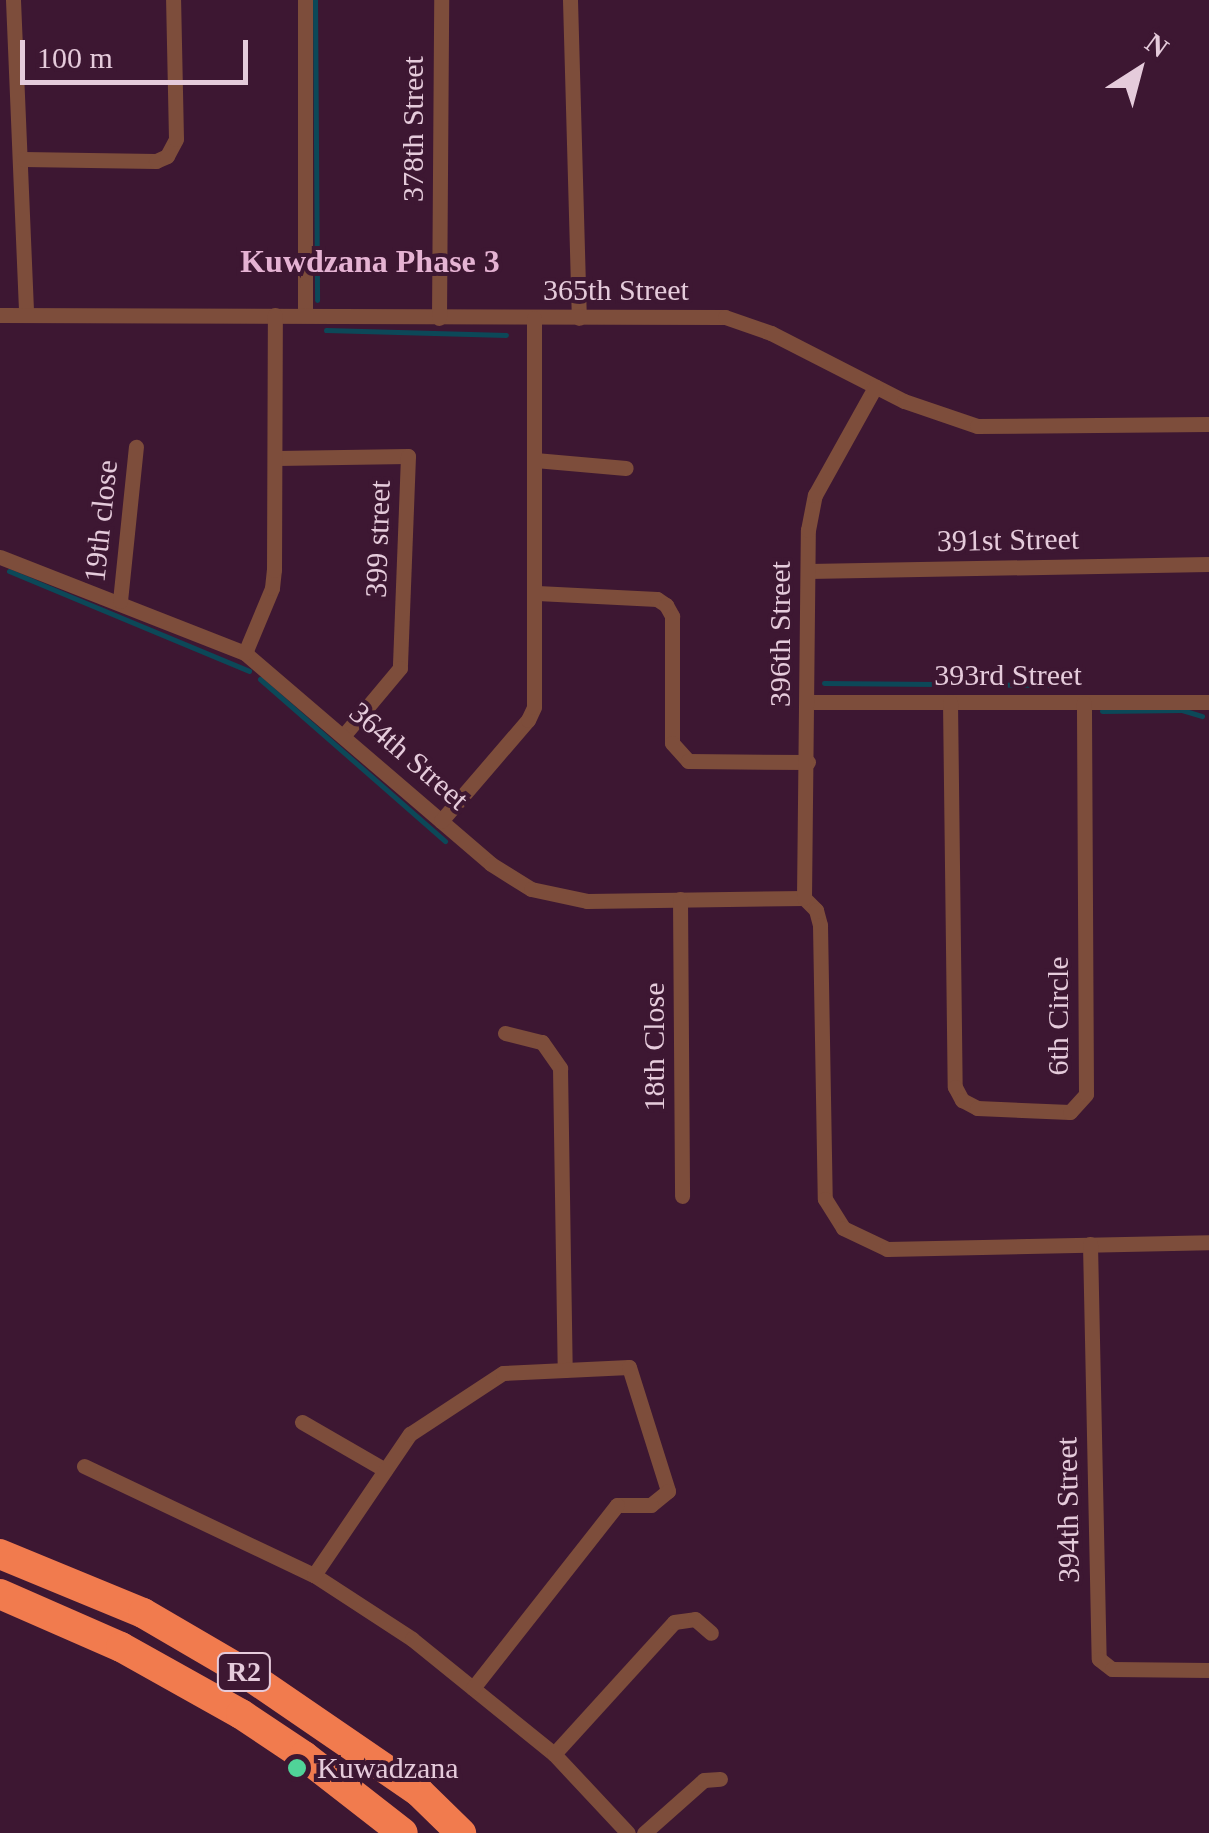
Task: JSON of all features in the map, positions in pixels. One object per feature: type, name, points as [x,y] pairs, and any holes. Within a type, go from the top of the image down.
[{"type":"highway","name":"R2","points":[[0,1554],[143,1613],[244,1672],[419,1792],[461,1833]]},
{"type":"highway","name":"R2","points":[[0,1594],[121,1647],[241,1714],[304,1756],[403,1833]]},
{"type":"street","points":[[13,0],[23,159],[26,315]]},
{"type":"street","points":[[23,159],[156,161],[167,156],[176,139],[173,0]]},
{"type":"street","points":[[305,0],[305,314]]},
{"type":"street","name":"378th Street","points":[[439,318],[441,0]]},
{"type":"street","points":[[570,0],[579,318]]},
{"type":"street","name":"365th Street","points":[[0,315],[724,318],[771,333],[940,416],[977,426],[1209,424]]},
{"type":"street","points":[[245,653],[272,588],[277,458],[275,315]]},
{"type":"street","points":[[440,821],[532,714],[536,593],[534,318]]},
{"type":"street","name":"396th Street","points":[[804,898],[808,530],[815,495],[876,386]]},
{"type":"street","name":"19th close","points":[[120,601],[136,448]]},
{"type":"street","name":"399 street","points":[[277,458],[408,456],[400,668],[344,735]]},
{"type":"street","points":[[535,460],[626,468]]},
{"type":"street","name":"364th Street","points":[[0,557],[245,653],[440,821],[531,889],[587,901],[804,898]]},
{"type":"street","name":"391st Street","points":[[808,571],[1209,564]]},
{"type":"street","points":[[536,593],[656,599],[666,606],[672,616],[672,743],[688,761],[808,762]]},
{"type":"street","name":"393rd Street","points":[[808,702],[1209,702]]},
{"type":"street","name":"6th Circle","points":[[950,702],[955,1087],[962,1100],[977,1108],[1070,1112],[1086,1094],[1084,703]]},
{"type":"street","points":[[804,898],[816,910],[820,925],[825,1199],[843,1228],[887,1248],[1209,1242]]},
{"type":"street","name":"18th Close","points":[[680,899],[682,1196]]},
{"type":"street","points":[[505,1034],[542,1042],[560,1068],[565,1370]]},
{"type":"street","name":"394th Street","points":[[1090,1244],[1098,1659],[1112,1669],[1209,1670]]},
{"type":"street","points":[[314,1575],[410,1434],[502,1373],[629,1367],[668,1491],[651,1505],[617,1505],[473,1688]]},
{"type":"street","points":[[302,1422],[385,1470]]},
{"type":"street","points":[[84,1466],[314,1575],[412,1639],[554,1754],[628,1833]]},
{"type":"street","points":[[554,1754],[674,1622],[695,1620],[711,1633]]},
{"type":"street","points":[[644,1833],[704,1780],[720,1779]]},
{"type":"waterway","points":[[315,0],[317,300]]},
{"type":"waterway","points":[[326,330],[506,335]]},
{"type":"waterway","points":[[9,571],[249,671]]},
{"type":"waterway","points":[[260,679],[445,841]]},
{"type":"waterway","points":[[824,683],[1053,685]]},
{"type":"waterway","points":[[1102,711],[1182,710],[1202,716]]},
{"type":"place","name":"Kuwadzana","points":[[297,1768]]},
{"type":"district","name":"Kuwdzana Phase 3","points":[[370,261]]}]
